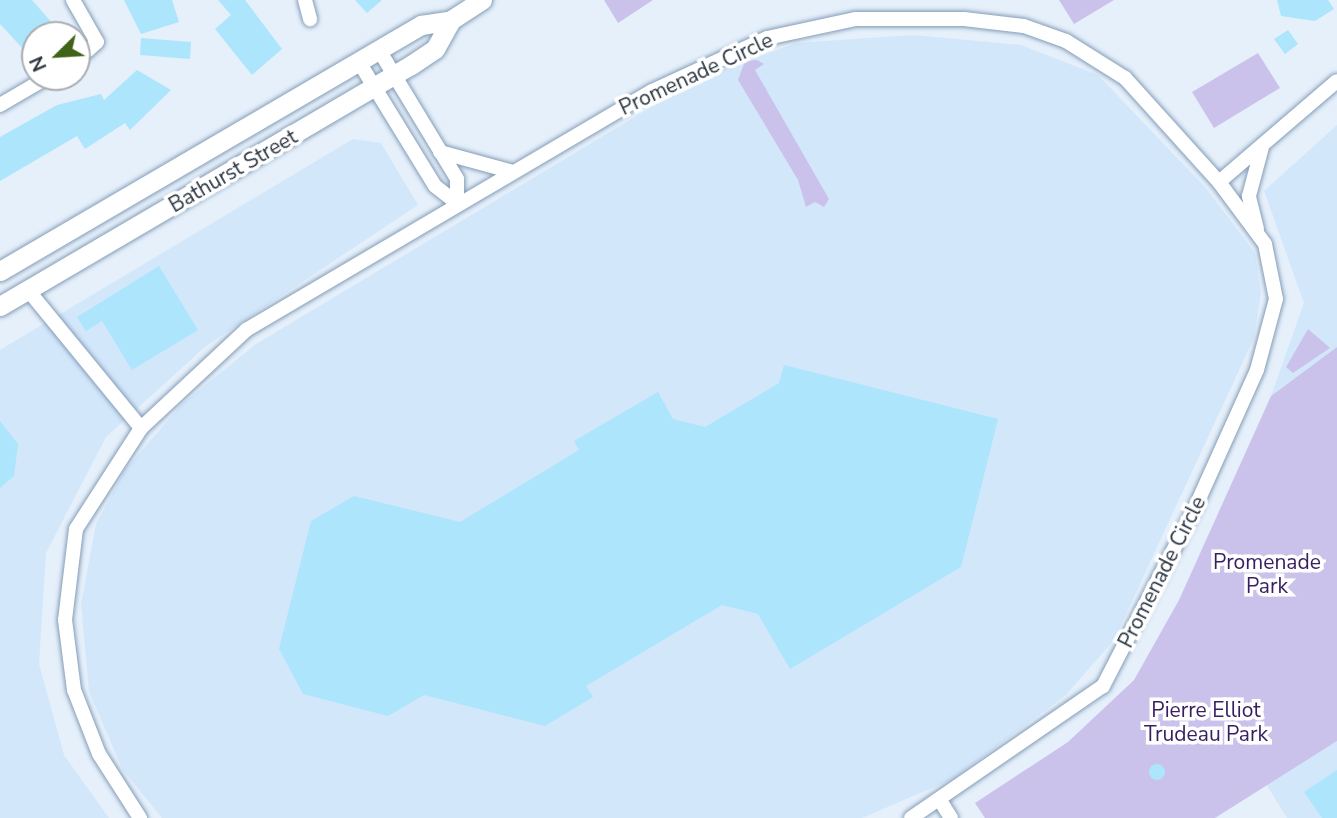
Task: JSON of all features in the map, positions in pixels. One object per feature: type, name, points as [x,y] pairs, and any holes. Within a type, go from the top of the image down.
[{"type":"main road","name":"Bathurst Street","points":[[0,271],[421,25],[451,20],[482,0]]},
{"type":"main road","name":"Bathurst Street","points":[[0,306],[375,88],[435,49],[451,20]]},
{"type":"street","points":[[72,0],[84,21]]},
{"type":"street","points":[[305,0],[310,19]]},
{"type":"street","name":"Promenade Circle","points":[[140,818],[99,754],[74,690],[65,620],[76,529],[141,428],[246,330],[509,172],[652,91],[767,38],[856,19],[964,19],[1024,26],[1091,54],[1147,98],[1219,181],[1259,237]]},
{"type":"street","points":[[91,32],[97,42],[91,47]]},
{"type":"street","points":[[379,50],[457,179],[457,203]]},
{"type":"street","points":[[359,62],[435,187],[457,203]]},
{"type":"street","points":[[1219,181],[1337,81]]},
{"type":"street","points":[[0,105],[24,91]]},
{"type":"street","name":"Promenade Circle","points":[[911,818],[941,802],[1103,686],[1157,591],[1266,339],[1276,299],[1273,270],[1259,237],[1249,195],[1263,144]]},
{"type":"street","points":[[440,152],[509,172]]},
{"type":"street","points":[[28,290],[141,428]]},
{"type":"street","points":[[941,802],[951,818]]},
{"type":"shaded area","points":[[913,35],[1021,45],[1098,75],[1205,187],[1255,253],[1261,293],[1254,338],[1114,640],[1066,695],[953,779],[862,818],[162,818],[123,770],[89,692],[81,604],[96,524],[125,470],[182,404],[256,344],[698,79],[796,43]]},
{"type":"shaded area","points":[[1337,125],[1337,347],[1271,396],[1304,303],[1264,191]]},
{"type":"shaded area","points":[[353,139],[381,143],[418,205],[206,346],[106,437],[46,553],[39,664],[64,755],[109,818],[0,818],[0,350]]},
{"type":"shaded area","points":[[1337,741],[1337,818],[1287,818],[1266,784]]},
{"type":"green space","points":[[604,0],[653,0],[618,23]]},
{"type":"green space","points":[[1059,0],[1114,0],[1074,24]]},
{"type":"green space","points":[[1258,53],[1280,88],[1214,128],[1192,92]]},
{"type":"green space","points":[[757,60],[764,64],[755,70],[829,199],[824,207],[815,202],[806,207],[798,180],[738,80],[745,61]]},
{"type":"green space","points":[[1308,329],[1330,348],[1293,373],[1286,367]]},
{"type":"green space","points":[[1337,347],[1337,741],[1215,818],[985,818],[975,803],[1068,742],[1134,680],[1179,600],[1271,396]]},
{"type":"building","points":[[0,0],[32,0],[50,21],[21,21],[21,47],[0,24]]},
{"type":"building","points":[[124,0],[172,0],[179,22],[141,34]]},
{"type":"building","points":[[218,0],[245,0],[282,49],[252,75],[215,29],[231,15]]},
{"type":"building","points":[[355,0],[382,0],[367,13]]},
{"type":"building","points":[[1277,0],[1328,0],[1334,9],[1315,21],[1281,16]]},
{"type":"building","points":[[1288,30],[1298,44],[1285,54],[1274,39]]},
{"type":"building","points":[[141,38],[191,42],[190,59],[140,55]]},
{"type":"building","points":[[137,70],[171,90],[130,130],[125,123],[85,149],[77,136],[0,181],[0,137],[57,105],[101,94],[104,100]]},
{"type":"building","points":[[159,266],[198,330],[132,370],[102,321],[86,331],[77,317]]},
{"type":"building","points":[[784,365],[998,419],[961,567],[790,669],[758,614],[722,605],[586,686],[593,697],[545,726],[424,695],[388,716],[303,694],[279,649],[311,521],[354,496],[460,522],[579,450],[574,441],[658,392],[673,419],[705,427],[779,383]]},
{"type":"building","points":[[0,421],[18,444],[14,476],[0,488]]},
{"type":"building","points":[[1154,764],[1160,764],[1165,772],[1163,778],[1154,780],[1149,775],[1149,769]]},
{"type":"building","points":[[1337,770],[1337,818],[1322,818],[1304,792]]},
{"type":"park label","name":"Promenade Park","points":[[1267,574]]},
{"type":"park label","name":"Pierre Elliot Trudeau Park","points":[[1206,722]]}]
